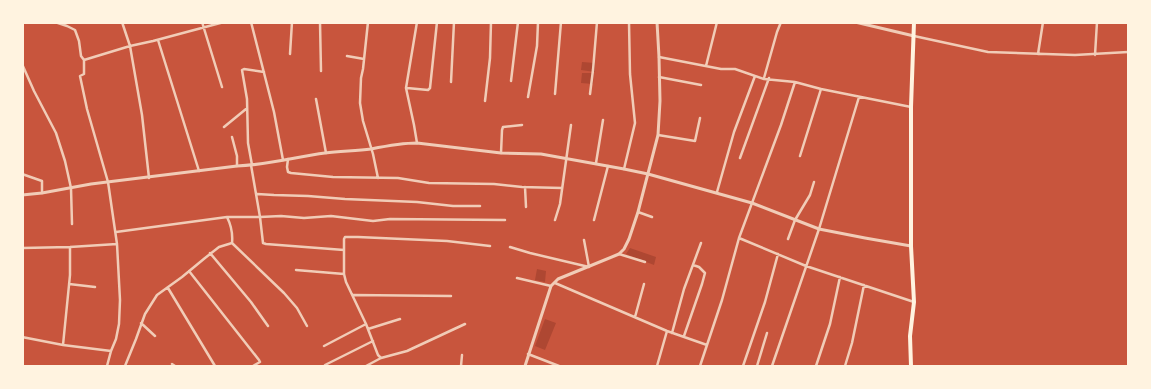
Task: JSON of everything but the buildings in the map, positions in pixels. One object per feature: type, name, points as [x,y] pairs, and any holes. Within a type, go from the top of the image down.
[{"type":"main road","points":[[911,366],[910,336],[914,302],[910,246],[914,22]]},
{"type":"street","points":[[55,22],[75,30],[79,40],[81,56],[84,60],[84,74],[80,76],[86,109],[108,182],[116,232],[120,300],[119,324],[107,366]]},
{"type":"street","points":[[122,22],[130,46],[142,115],[149,178]]},
{"type":"street","points":[[202,22],[222,87]]},
{"type":"street","points":[[84,60],[224,22]]},
{"type":"street","points":[[251,22],[288,172],[333,177],[398,178],[429,183],[562,188]]},
{"type":"street","points":[[290,54],[292,22]]},
{"type":"street","points":[[320,22],[321,71]]},
{"type":"street","points":[[368,22],[360,102],[378,178]]},
{"type":"street","points":[[417,22],[406,88],[417,144]]},
{"type":"street","points":[[406,88],[428,90],[430,88],[437,22]]},
{"type":"street","points":[[451,82],[454,22]]},
{"type":"street","points":[[486,101],[491,22]]},
{"type":"street","points":[[511,81],[518,22]]},
{"type":"street","points":[[528,97],[537,46],[538,22]]},
{"type":"street","points":[[556,94],[561,22]]},
{"type":"street","points":[[590,94],[597,22]]},
{"type":"street","points":[[624,169],[635,124],[630,74],[629,22]]},
{"type":"street","points":[[525,366],[551,286],[554,282],[619,254],[629,240],[658,135],[659,57],[657,22]]},
{"type":"street","points":[[706,66],[717,22]]},
{"type":"street","points":[[764,79],[781,22]]},
{"type":"street","points":[[855,22],[988,52],[1095,55],[1128,52]]},
{"type":"street","points":[[1038,54],[1044,22]]},
{"type":"street","points":[[1095,55],[1097,22]]},
{"type":"street","points":[[158,40],[199,171]]},
{"type":"street","points":[[347,56],[364,59]]},
{"type":"street","points":[[659,57],[721,69],[735,69],[764,79],[795,82],[911,107]]},
{"type":"street","points":[[22,64],[56,133],[66,160],[71,188],[72,224]]},
{"type":"street","points":[[264,72],[242,70],[247,99],[248,143],[263,243],[344,250]]},
{"type":"street","points":[[717,192],[734,132],[755,76]]},
{"type":"street","points":[[659,77],[701,85]]},
{"type":"street","points":[[740,158],[769,78]]},
{"type":"street","points":[[700,366],[722,300],[739,238],[795,82]]},
{"type":"street","points":[[800,156],[821,89]]},
{"type":"street","points":[[772,366],[819,228],[859,97]]},
{"type":"street","points":[[316,100],[326,153]]},
{"type":"street","points":[[224,127],[246,109]]},
{"type":"street","points":[[658,135],[695,141],[700,118]]},
{"type":"street","points":[[596,163],[603,120]]},
{"type":"street","points":[[501,153],[502,130],[504,127],[522,125]]},
{"type":"street","points":[[555,220],[560,204],[571,125]]},
{"type":"street","points":[[232,137],[237,156],[237,166]]},
{"type":"street","points":[[22,195],[108,182],[252,165],[326,153],[389,145],[417,144],[501,153],[541,154],[596,163],[717,192],[832,232],[910,246]]},
{"type":"street","points":[[594,220],[608,166]]},
{"type":"street","points":[[22,174],[42,181],[42,193]]},
{"type":"street","points":[[788,239],[795,220],[810,195],[814,182]]},
{"type":"street","points":[[525,187],[526,207]]},
{"type":"street","points":[[257,194],[480,206]]},
{"type":"street","points":[[638,212],[652,217]]},
{"type":"street","points":[[116,232],[227,216],[304,218],[331,216],[373,221],[505,220]]},
{"type":"street","points":[[227,216],[232,243],[293,303],[307,326]]},
{"type":"street","points":[[381,358],[346,282],[344,274],[345,237],[447,241],[490,246]]},
{"type":"street","points":[[739,238],[806,266],[914,302]]},
{"type":"street","points":[[584,240],[589,267]]},
{"type":"street","points":[[125,366],[147,309],[157,295],[219,247],[232,243]]},
{"type":"street","points":[[672,333],[684,289],[702,243]]},
{"type":"street","points":[[22,248],[117,244]]},
{"type":"street","points":[[64,344],[70,247]]},
{"type":"street","points":[[510,247],[589,267]]},
{"type":"street","points":[[210,254],[251,302],[268,326]]},
{"type":"street","points":[[619,254],[645,262]]},
{"type":"street","points":[[743,366],[765,302],[778,254]]},
{"type":"street","points":[[684,337],[705,273],[694,265]]},
{"type":"street","points":[[296,270],[344,274]]},
{"type":"street","points":[[189,271],[259,360],[260,362],[253,366]]},
{"type":"street","points":[[816,366],[830,324],[840,277]]},
{"type":"street","points":[[517,278],[551,286]]},
{"type":"street","points":[[554,282],[672,333],[707,345]]},
{"type":"street","points":[[69,284],[95,288]]},
{"type":"street","points":[[635,317],[644,284]]},
{"type":"street","points":[[844,366],[852,343],[864,285]]},
{"type":"street","points":[[168,288],[215,366]]},
{"type":"street","points":[[353,295],[451,296]]},
{"type":"street","points":[[368,329],[400,319]]},
{"type":"street","points":[[141,323],[155,336]]},
{"type":"street","points":[[324,346],[366,324]]},
{"type":"street","points":[[366,366],[381,358],[407,351],[465,324]]},
{"type":"street","points":[[657,366],[668,331]]},
{"type":"street","points":[[757,366],[767,333]]},
{"type":"street","points":[[22,337],[111,351]]},
{"type":"street","points":[[325,365],[373,342]]},
{"type":"street","points":[[528,354],[559,366]]},
{"type":"street","points":[[461,366],[462,355]]},
{"type":"shaded area","points":[[582,62],[595,63],[595,72],[581,70]]},
{"type":"shaded area","points":[[582,73],[594,73],[593,84],[581,83]]},
{"type":"shaded area","points":[[630,248],[656,257],[654,265],[626,254]]},
{"type":"shaded area","points":[[537,269],[546,271],[545,282],[535,280]]},
{"type":"shaded area","points":[[545,319],[556,323],[545,350],[535,346]]}]
